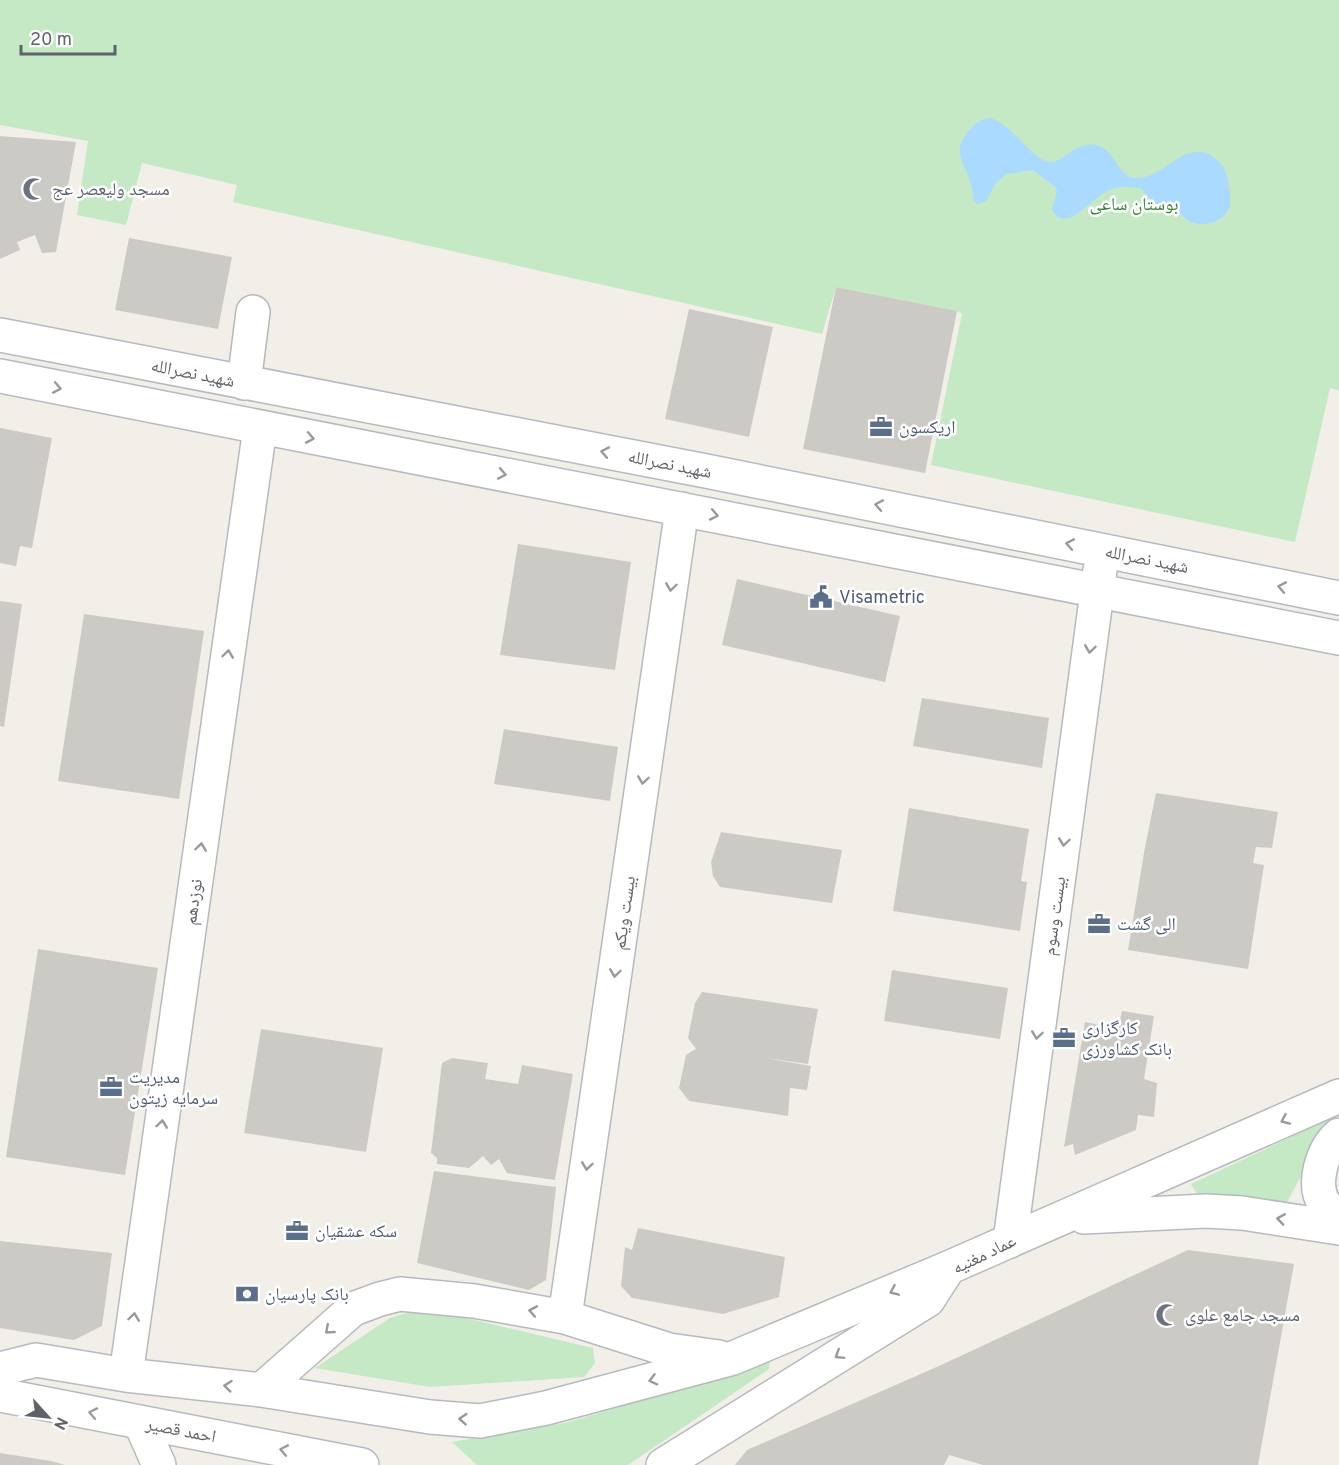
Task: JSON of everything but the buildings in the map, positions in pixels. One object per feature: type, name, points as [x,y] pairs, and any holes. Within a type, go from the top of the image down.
[{"type":"main road","points":[[244,383],[253,312]]},
{"type":"main road","name":"شهید نصرالله","points":[[0,335],[694,468],[1339,598]]},
{"type":"main road","points":[[0,376],[1339,638]]},
{"type":"main road","name":"نوزدهم","points":[[126,1375],[260,428]]},
{"type":"main road","name":"بیست ویکم","points":[[565,1317],[682,509]]},
{"type":"main road","name":"بیست وسوم","points":[[1010,1241],[1102,550]]},
{"type":"main road","name":"عماد مغنیه","points":[[667,1463],[928,1300],[948,1268],[1339,1096]]},
{"type":"main road","points":[[1339,1135],[1327,1150],[1323,1160],[1320,1169],[1320,1190],[1325,1205],[1339,1218]]},
{"type":"main road","points":[[1062,1218],[1206,1211],[1242,1213],[1339,1228]]},
{"type":"main road","points":[[0,1369],[36,1360],[126,1375],[261,1390],[430,1417],[480,1420],[546,1408],[733,1358],[948,1268]]},
{"type":"main road","points":[[261,1390],[353,1308],[400,1294],[463,1300],[565,1317],[669,1350],[733,1358]]},
{"type":"main road","name":"احمد قصیر","points":[[0,1395],[362,1465]]},
{"type":"main road","points":[[140,1422],[159,1465]]},
{"type":"green space","name":"بوستان ساعی","points":[[0,0],[1339,0],[1339,390],[1330,388],[1295,542],[931,465],[962,314],[957,311],[836,287],[822,334],[233,202],[237,185],[142,163],[126,225],[77,215],[88,141],[0,125]]},
{"type":"green space","points":[[1327,1120],[1310,1160],[1287,1202],[1198,1196],[1191,1184]]},
{"type":"green space","points":[[423,1308],[593,1348],[595,1363],[584,1377],[430,1387],[315,1368],[390,1318]]},
{"type":"green space","points":[[770,1360],[769,1369],[628,1465],[477,1465],[452,1442],[565,1423],[748,1369]]},
{"type":"water","points":[[991,118],[1007,128],[1043,160],[1054,162],[1083,146],[1099,146],[1109,153],[1124,173],[1135,178],[1156,173],[1186,154],[1197,152],[1207,154],[1218,161],[1228,178],[1229,209],[1217,221],[1205,224],[1194,223],[1173,207],[1154,203],[1142,189],[1121,187],[1109,190],[1079,213],[1064,219],[1057,217],[1052,209],[1056,188],[1033,170],[1006,174],[995,184],[986,201],[978,204],[974,202],[960,148],[965,136],[975,124]]},
{"type":"place","name":"مسجد ولیعصر عج","points":[[34,189]]},
{"type":"place","name":"اریکسون","points":[[881,427]]},
{"type":"place","name":"Visametric","points":[[821,597]]},
{"type":"place","name":"الی گشت","points":[[1099,924]]},
{"type":"place","name":"کارگزاری بانک کشاورزی","points":[[1064,1038]]},
{"type":"place","name":"مدیریت سرمایه زیتون","points":[[111,1087]]},
{"type":"place","name":"سکه عشقیان","points":[[297,1231]]},
{"type":"place","name":"بانک پارسیان","points":[[247,1294]]},
{"type":"place","name":"مسجد جامع علوی","points":[[1167,1315]]}]
